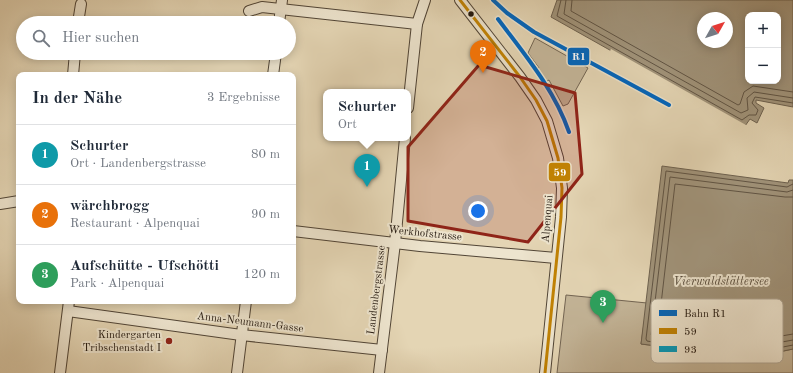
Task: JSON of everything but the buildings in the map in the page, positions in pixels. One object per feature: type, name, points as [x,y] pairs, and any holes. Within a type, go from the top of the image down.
[{"type":"street","points":[[410,89],[417,24],[425,0]]},
{"type":"street","name":"Alpenquai","points":[[460,0],[536,100],[547,122],[558,158],[562,188],[561,217],[545,373]]},
{"type":"street","points":[[79,16],[81,4]]},
{"type":"street","points":[[249,11],[262,7],[281,5],[417,24]]},
{"type":"street","points":[[280,16],[281,5]]},
{"type":"street","points":[[73,72],[74,60]]},
{"type":"street","points":[[273,72],[275,60]]},
{"type":"street","name":"Landenbergstrasse","points":[[379,373],[395,243],[404,141]]},
{"type":"street","points":[[0,204],[16,201]]},
{"type":"street","name":"Werkhofstrasse","points":[[296,231],[395,243],[556,258]]},
{"type":"street","points":[[237,373],[246,304]]},
{"type":"street","points":[[60,373],[68,306]]},
{"type":"street","name":"Anna-Neumann-Gasse","points":[[68,306],[241,335],[382,350]]},
{"type":"highlighted area","points":[[479,65],[575,93],[582,174],[528,242],[408,221],[408,147]]},
{"type":"shaded area","points":[[535,38],[588,68],[568,104],[563,106],[549,80],[542,84],[534,71],[539,68],[528,53]]},
{"type":"shaded area","points":[[566,295],[647,303],[641,344],[651,345],[651,363],[783,363],[783,351],[793,349],[793,373],[557,373]]},
{"type":"water","points":[[557,0],[793,0],[793,107],[756,100],[756,103],[764,108],[757,123],[750,119],[745,126],[551,17]]},
{"type":"water","name":"Vierwaldstättersee","points":[[662,166],[788,183],[789,180],[793,180],[793,349],[783,351],[783,299],[651,299],[651,345],[641,344]]},
{"type":"pier","points":[[611,49],[748,125],[746,128],[609,53]]},
{"type":"rail line","name":"R1","points":[[493,0],[507,13],[534,32],[669,105]]},
{"type":"rail line","name":"R1","points":[[498,19],[547,87],[563,116],[569,132]]},
{"type":"transit line","name":"59","points":[[460,0],[536,100],[547,121],[558,158],[562,188],[561,217],[545,373]]},
{"type":"place","name":"wärchbrogg","points":[[483,73]]},
{"type":"place","name":"Schurter","points":[[367,187]]},
{"type":"place","name":"Aufschütte - Ufschötti","points":[[603,323]]},
{"type":"place","name":"Kindergarten Tribschenstadt I","points":[[169,341]]}]
